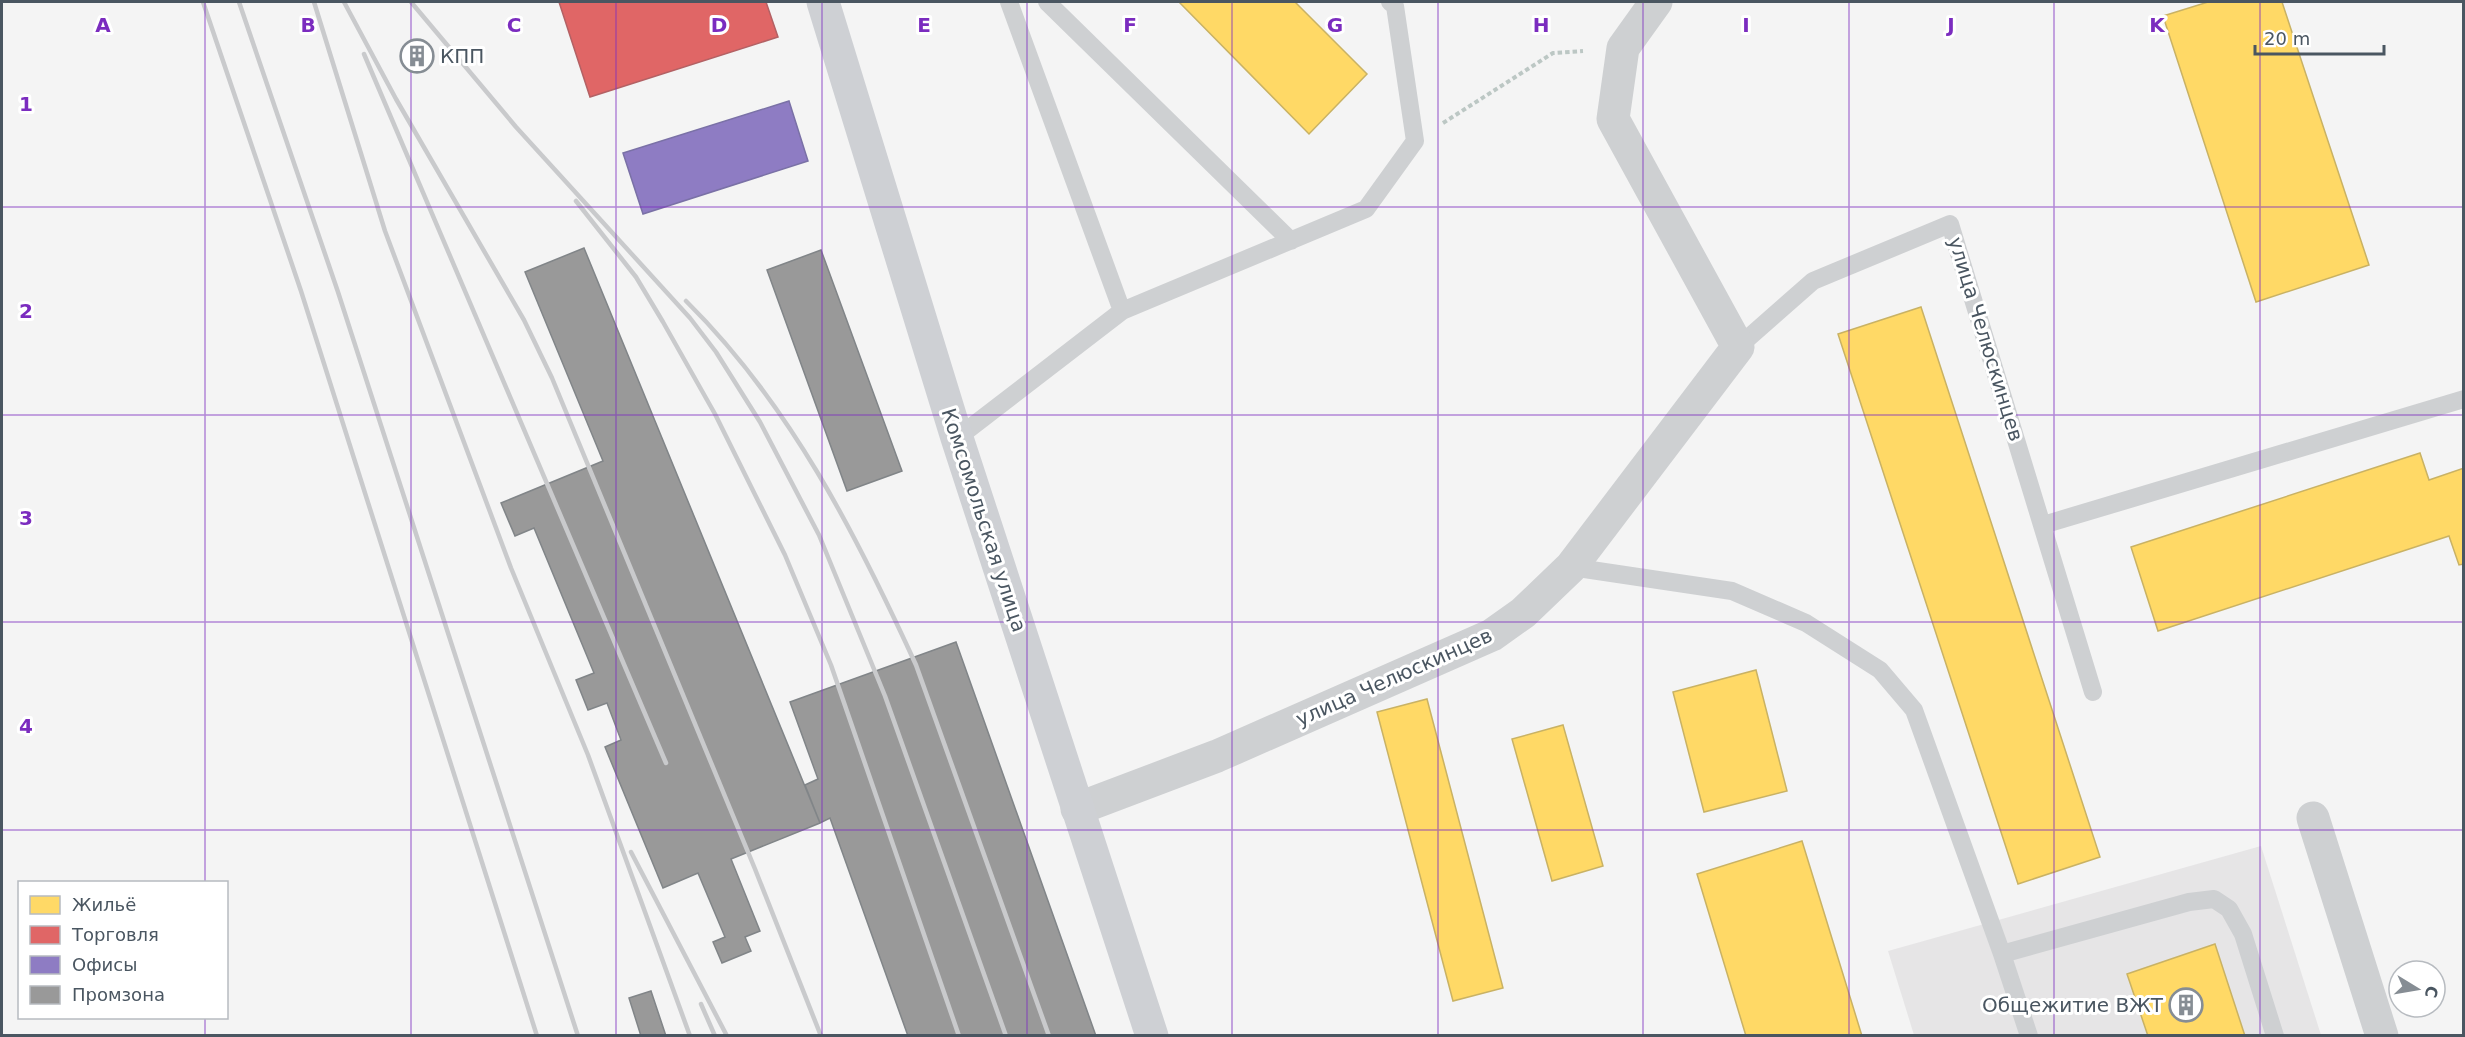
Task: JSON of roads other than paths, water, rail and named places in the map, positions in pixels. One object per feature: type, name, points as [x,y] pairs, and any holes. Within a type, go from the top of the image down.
[{"type":"main road","name":"Комсомольская улица","points":[[824,2],[957,438],[1152,1035]]},
{"type":"street","points":[[1656,2],[1623,48],[1613,119],[1738,346]]},
{"type":"street","name":"улица Челюскинцев","points":[[1077,809],[1217,756],[1492,635],[1523,613],[1571,567],[1738,346]]},
{"type":"street","points":[[2313,818],[2382,1035]]},
{"type":"lane","points":[[1009,2],[1122,311]]},
{"type":"lane","points":[[1047,2],[1291,241]]},
{"type":"lane","points":[[957,438],[1122,311],[1366,209],[1414,141],[1395,6],[1390,2]]},
{"type":"lane","name":"улица Челюскинцев","points":[[1738,346],[1813,280],[1950,224],[2093,692]]},
{"type":"lane","points":[[2043,525],[2463,399]]},
{"type":"lane","points":[[1571,567],[1732,591],[1806,623],[1880,670],[1914,710],[2029,1035]]},
{"type":"lane","points":[[2002,954],[2189,902],[2214,899],[2229,909],[2243,934],[2275,1035]]},
{"type":"railway","points":[[203,2],[301,291],[537,1036]]},
{"type":"railway","points":[[239,2],[338,292],[578,1036]]},
{"type":"railway","points":[[314,2],[385,231],[511,568],[588,755],[690,1036]]},
{"type":"railway","points":[[344,2],[396,99],[524,320],[552,378],[755,869],[821,1036]]},
{"type":"railway","points":[[411,2],[516,127],[690,318],[716,352],[760,422],[819,535],[885,696],[1006,1036]]},
{"type":"railway","points":[[364,54],[666,763]]},
{"type":"railway","points":[[576,201],[636,277],[663,322],[715,414],[785,555],[831,665],[959,1036]]},
{"type":"railway","points":[[686,301],[723,341],[789,427],[818,472],[869,567],[916,665],[1049,1036]]},
{"type":"railway","points":[[631,852],[727,1036]]},
{"type":"railway","points":[[701,1004],[715,1036]]},
{"type":"place","name":"КПП","points":[[417,56]]},
{"type":"place","name":"Общежитие ВЖТ","points":[[2186,1005]]}]
